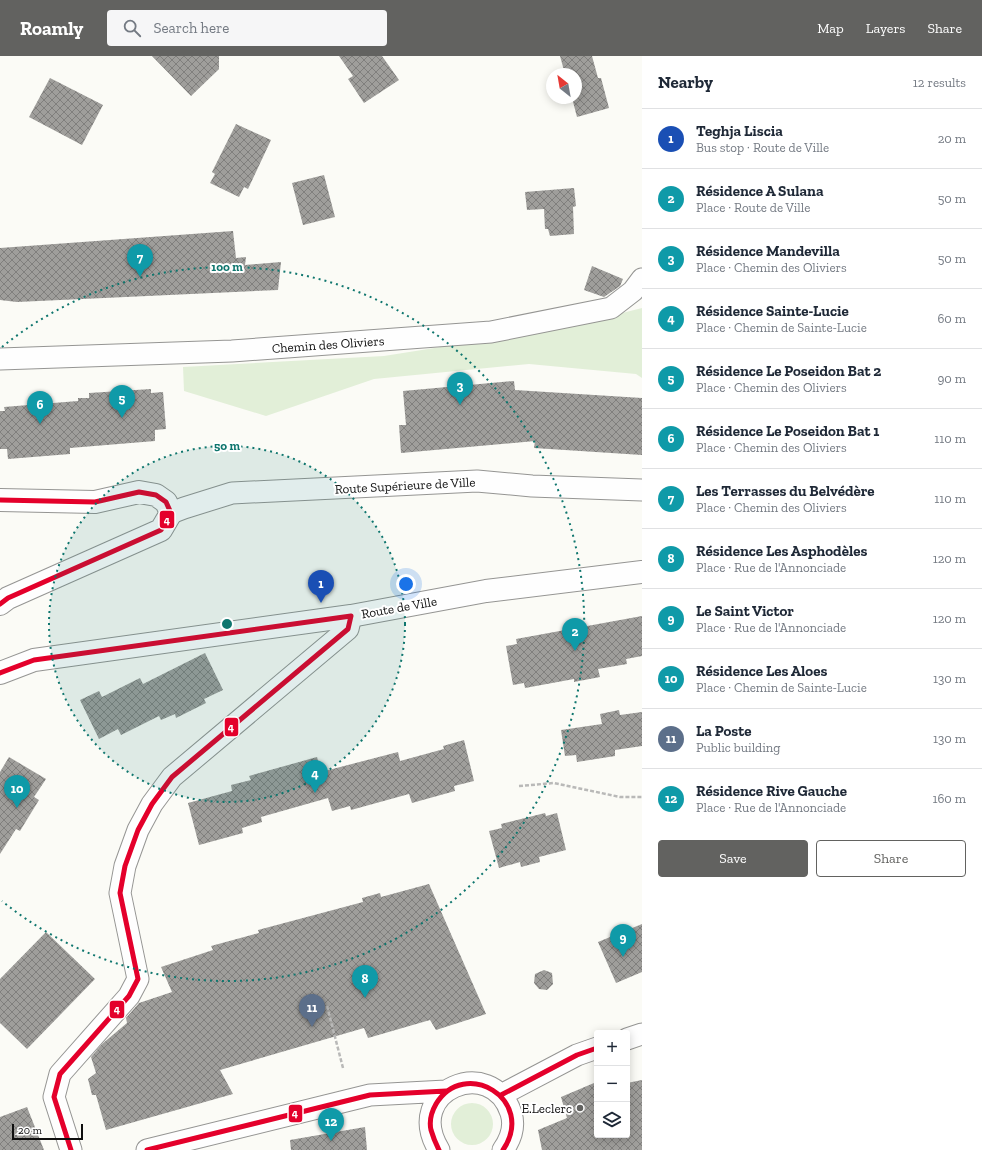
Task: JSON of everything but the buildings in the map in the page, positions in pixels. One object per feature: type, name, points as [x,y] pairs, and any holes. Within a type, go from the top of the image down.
[{"type":"street","name":"Chemin des Oliviers","points":[[0,359],[232,351],[491,332],[612,308],[633,291],[642,279]]},
{"type":"street","name":"Route Supérieure de Ville","points":[[171,513],[232,493],[478,481],[532,486],[642,490]]},
{"type":"street","points":[[0,500],[95,502],[139,492],[156,495],[166,502],[171,513],[161,530],[21,592],[0,604]]},
{"type":"street","name":"Route de Ville","points":[[0,673],[34,660],[351,616],[486,591],[642,572]]},
{"type":"street","points":[[71,1150],[54,1097],[60,1074],[129,996],[138,979],[120,893],[125,866],[138,830],[152,804],[172,777],[348,629],[351,616]]},
{"type":"street","points":[[630,1038],[642,1034]]},
{"type":"street","points":[[501,1095],[577,1055],[594,1049]]},
{"type":"street","points":[[438,1150],[432,1140],[429,1127],[431,1113],[436,1101],[446,1091],[456,1085],[480,1083],[501,1095],[508,1106],[512,1118],[512,1132],[508,1144],[503,1150]]},
{"type":"street","points":[[147,1150],[370,1095],[446,1091]]},
{"type":"path","points":[[519,786],[554,783],[620,797],[642,797]]},
{"type":"path","points":[[327,1006],[343,1068]]},
{"type":"green space","points":[[642,308],[642,378],[636,374],[529,364],[374,379],[266,416],[184,391],[183,367],[384,356],[567,327]]},
{"type":"green space","points":[[472,1103],[487,1109],[493,1124],[487,1139],[472,1145],[457,1139],[451,1124],[457,1109]]},
{"type":"transit line","name":"4","points":[[0,500],[95,502],[139,492],[156,495],[166,502],[171,513],[161,530],[8,598],[0,604]]},
{"type":"transit line","name":"4","points":[[0,673],[34,660],[351,616]]},
{"type":"transit line","name":"4","points":[[71,1150],[54,1097],[60,1074],[129,996],[138,979],[120,893],[125,866],[138,830],[152,804],[172,777],[348,629],[351,616]]},
{"type":"transit line","name":"4","points":[[501,1095],[577,1055],[594,1049]]},
{"type":"transit line","name":"4","points":[[439,1150],[430,1127],[433,1110],[448,1090],[463,1084],[478,1084],[493,1090],[504,1101],[511,1115],[511,1131],[503,1150]]},
{"type":"transit line","name":"4","points":[[147,1150],[370,1095],[446,1091]]},
{"type":"place","name":"Les Terrasses du Belvédère","points":[[140,277]]},
{"type":"place","name":"Résidence Mandevilla","points":[[460,405]]},
{"type":"place","name":"Résidence Le Poseidon Bat 2","points":[[122,418]]},
{"type":"place","name":"Résidence Le Poseidon Bat 1","points":[[40,424]]},
{"type":"place","name":"Teghja Liscia","points":[[321,603]]},
{"type":"place","name":"Résidence A Sulana","points":[[575,651]]},
{"type":"place","name":"Résidence Sainte-Lucie","points":[[315,793]]},
{"type":"place","name":"Résidence Les Aloes","points":[[17,808]]},
{"type":"place","name":"Le Saint Victor","points":[[623,957]]},
{"type":"place","name":"Résidence Les Asphodèles","points":[[365,998]]},
{"type":"place","name":"La Poste","points":[[312,1027]]},
{"type":"place","name":"E.Leclerc","points":[[580,1108]]},
{"type":"place","name":"Résidence Rive Gauche","points":[[331,1141]]}]
